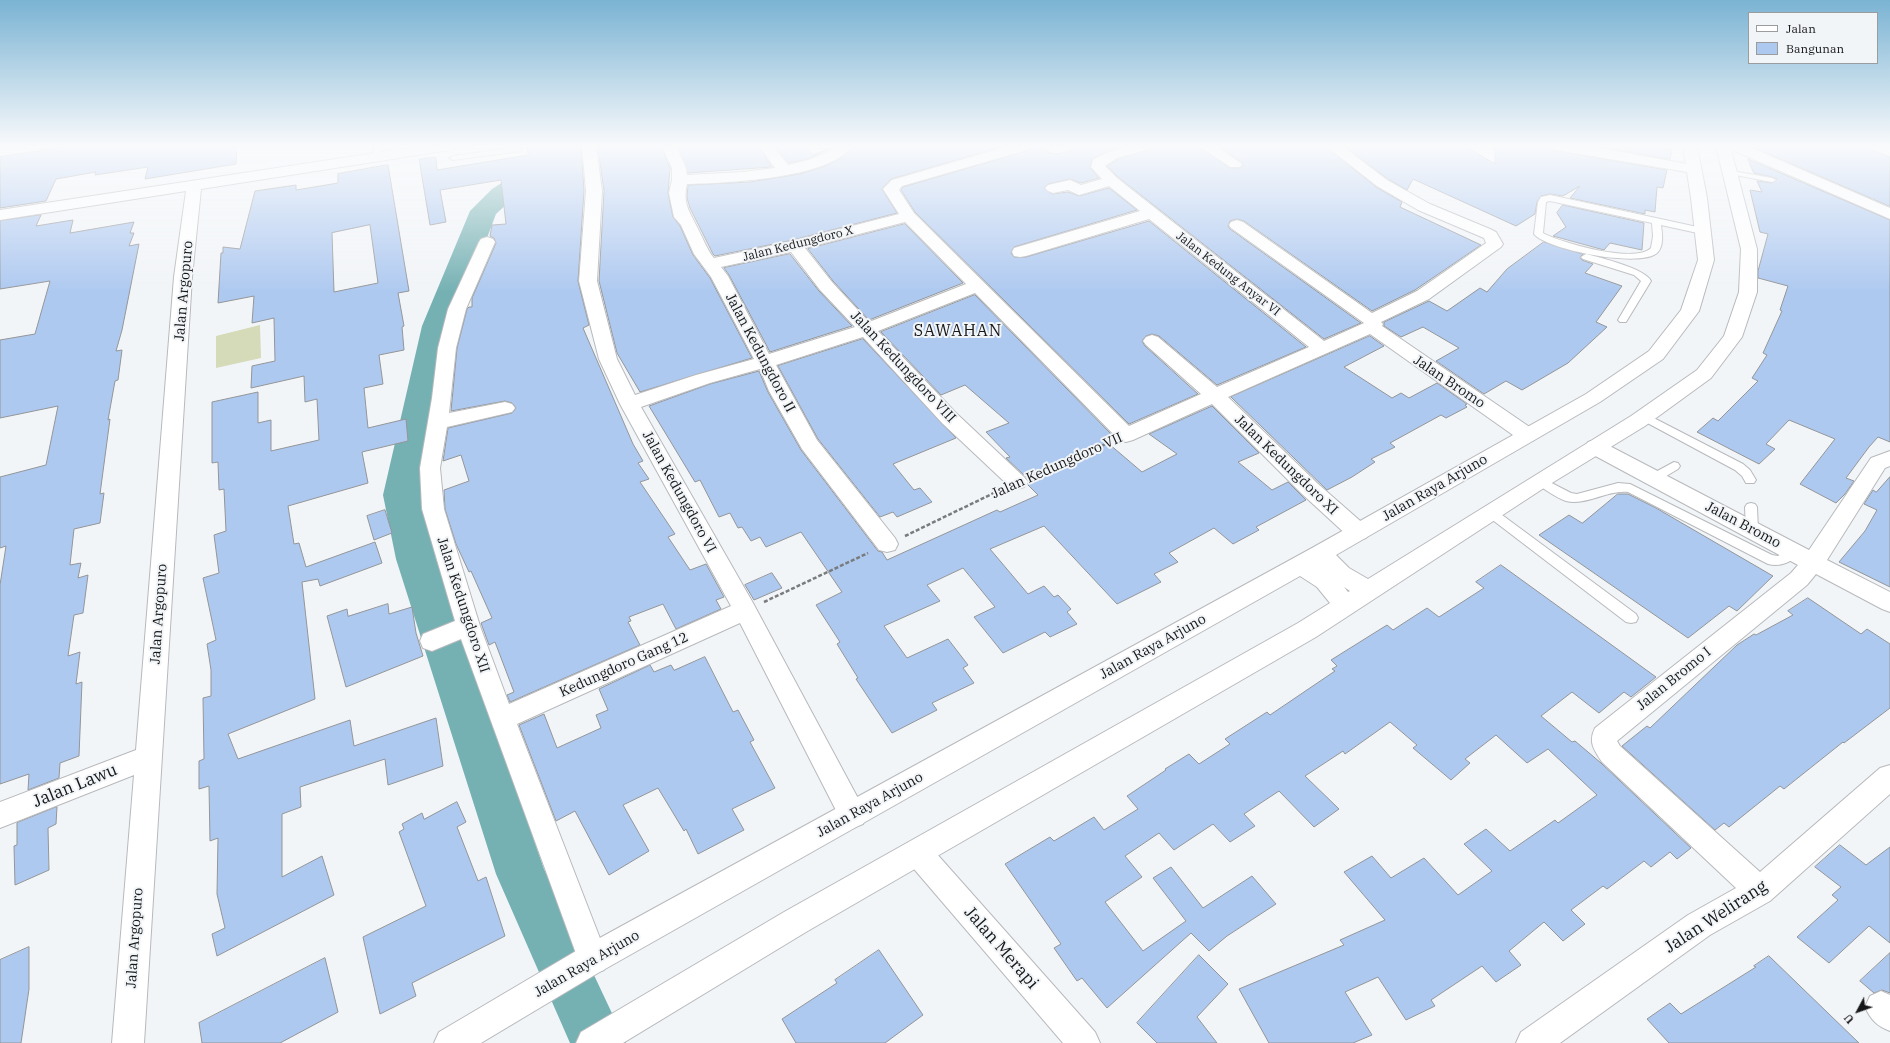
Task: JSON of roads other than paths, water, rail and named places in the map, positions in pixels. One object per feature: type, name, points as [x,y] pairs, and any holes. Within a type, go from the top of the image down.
[{"type":"main road","points":[[0,216],[138,195]]},
{"type":"main road","name":"Jalan Argopuro","points":[[128,1043],[150,756],[183,277],[193,195]]},
{"type":"main road","name":"Jalan Kedungdoro VI","points":[[594,195],[588,281],[608,359],[630,404],[745,610],[853,815]]},
{"type":"main road","name":"Jalan Kedungdoro II","points":[[677,195],[682,218],[688,224],[702,254],[710,264],[809,444],[888,544]]},
{"type":"main road","points":[[630,404],[710,377],[765,362],[868,329],[977,286],[908,216],[896,195]]},
{"type":"main road","name":"Jalan Kedung Anyar VI","points":[[1129,195],[1193,248],[1322,348]]},
{"type":"main road","name":"Jalan Kedungdoro VII","points":[[977,286],[1126,435],[1322,348],[1371,324],[1423,295],[1495,244],[1490,235],[1424,207],[1402,195]]},
{"type":"main road","name":"Jalan Raya Arjuno","points":[[455,1042],[590,960],[1320,554],[1593,398],[1656,355],[1690,311],[1706,260],[1697,195]]},
{"type":"main road","points":[[592,1043],[795,922],[1307,630],[1490,512],[1644,417],[1704,374],[1733,337],[1748,292],[1749,249],[1736,195]]},
{"type":"main road","points":[[1846,195],[1890,214]]},
{"type":"main road","points":[[1020,252],[1151,212]]},
{"type":"main road","name":"Jalan Kedungdoro X","points":[[710,264],[795,246],[908,216]]},
{"type":"main road","name":"Jalan Bromo","points":[[1237,225],[1371,324],[1527,435]]},
{"type":"main road","name":"Jalan Kedungdoro XII","points":[[487,242],[474,268],[458,309],[447,348],[438,422],[430,468],[432,509],[466,627],[502,719],[590,960]]},
{"type":"main road","name":"Jalan Kedungdoro VIII","points":[[795,246],[804,260],[826,286],[868,329],[949,418],[1017,482]]},
{"type":"main road","name":"Jalan Kedungdoro XI","points":[[1152,341],[1216,396],[1309,488],[1358,532]]},
{"type":"main road","points":[[438,422],[505,408]]},
{"type":"main road","name":"Jalan Bromo","points":[[1595,447],[1890,603]]},
{"type":"main road","name":"Jalan Bromo I","points":[[1760,891],[1611,754],[1604,743],[1604,736],[1799,579],[1804,557],[1878,463],[1890,458]]},
{"type":"main road","points":[[1320,554],[1341,574],[1368,591]]},
{"type":"main road","points":[[1299,565],[1313,571],[1331,586],[1343,606]]},
{"type":"main road","name":"Kedungdoro Gang 12","points":[[502,719],[745,610]]},
{"type":"main road","points":[[436,640],[466,627]]},
{"type":"main road","name":"Jalan Lawu","points":[[0,815],[150,756]]},
{"type":"main road","name":"Jalan Welirang","points":[[1532,1043],[1699,925],[1760,891],[1890,777]]},
{"type":"main road","name":"Jalan Merapi","points":[[918,853],[1084,1043]]},
{"type":"lane","points":[[1656,221],[1657,241],[1654,251],[1650,254],[1631,257],[1612,256],[1542,237],[1538,234],[1542,202],[1544,199],[1559,199],[1702,230]]},
{"type":"lane","points":[[1559,248],[1637,273],[1644,278],[1646,281],[1622,320]]},
{"type":"lane","points":[[1612,256],[1623,269]]},
{"type":"lane","points":[[1644,417],[1701,452],[1740,467],[1746,472],[1750,480]]},
{"type":"lane","points":[[1654,478],[1674,466]]},
{"type":"lane","points":[[1540,481],[1559,493],[1572,498],[1618,487],[1630,488],[1768,558],[1776,561],[1782,561],[1804,557]]},
{"type":"lane","points":[[1751,506],[1752,530]]},
{"type":"lane","points":[[1490,512],[1631,618]]},
{"type":"waterway","points":[[502,195],[484,211],[438,326],[402,495],[416,559],[521,874],[598,1043]]},
{"type":"district","name":"SAWAHAN","points":[[958,331]]}]
